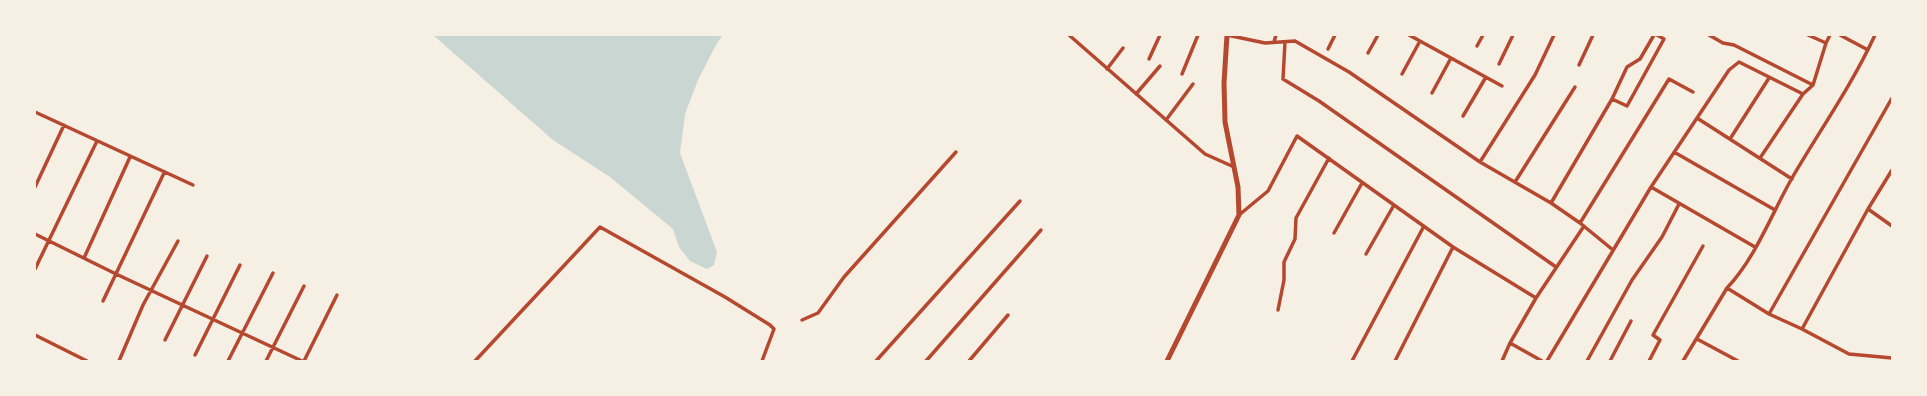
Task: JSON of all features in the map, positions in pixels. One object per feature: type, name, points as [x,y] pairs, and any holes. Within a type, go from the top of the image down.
[{"type":"main road","points":[[1167,361],[1239,215],[1238,187],[1225,122],[1224,83],[1227,35]]},
{"type":"street","points":[[1069,35],[1205,154],[1234,167]]},
{"type":"street","points":[[1149,59],[1160,35]]},
{"type":"street","points":[[1182,74],[1198,35]]},
{"type":"street","points":[[1227,35],[1265,43],[1295,41],[1349,72],[1480,162],[1551,203],[1584,226],[1613,250]]},
{"type":"street","points":[[1274,42],[1276,35]]},
{"type":"street","points":[[1328,49],[1336,35]]},
{"type":"street","points":[[1368,53],[1378,35]]},
{"type":"street","points":[[1409,35],[1502,86]]},
{"type":"street","points":[[1477,46],[1482,35]]},
{"type":"street","points":[[1499,64],[1513,35]]},
{"type":"street","points":[[1480,162],[1535,75],[1554,35]]},
{"type":"street","points":[[1579,65],[1593,35]]},
{"type":"street","points":[[1551,203],[1612,99],[1627,67],[1640,59],[1654,35]]},
{"type":"street","points":[[1612,99],[1627,106],[1665,37],[1657,35]]},
{"type":"street","points":[[1709,35],[1813,86]]},
{"type":"street","points":[[1808,35],[1826,43]]},
{"type":"street","points":[[1760,158],[1803,94],[1813,86],[1826,43],[1830,35]]},
{"type":"street","points":[[1840,35],[1868,50]]},
{"type":"street","points":[[1683,361],[1727,288],[1741,273],[1792,178],[1868,50],[1875,35]]},
{"type":"street","points":[[1402,74],[1420,41]]},
{"type":"street","points":[[1285,42],[1284,79],[1319,101],[1556,267]]},
{"type":"street","points":[[1107,69],[1123,48]]},
{"type":"street","points":[[1432,93],[1451,58]]},
{"type":"street","points":[[1547,361],[1651,187],[1729,70],[1739,62],[1803,94]]},
{"type":"street","points":[[1136,94],[1160,66]]},
{"type":"street","points":[[1463,116],[1486,77]]},
{"type":"street","points":[[1730,139],[1769,78]]},
{"type":"street","points":[[1580,223],[1669,80],[1694,92]]},
{"type":"street","points":[[1166,120],[1193,84]]},
{"type":"street","points":[[1515,182],[1575,87]]},
{"type":"street","points":[[1769,314],[1892,98]]},
{"type":"street","points":[[35,112],[164,173],[193,185]]},
{"type":"street","points":[[1697,118],[1792,178]]},
{"type":"street","points":[[35,187],[64,125]]},
{"type":"street","points":[[1239,215],[1268,191],[1297,136],[1453,247],[1536,298]]},
{"type":"street","points":[[35,269],[50,241],[97,141]]},
{"type":"street","points":[[802,320],[818,313],[844,277],[956,152]]},
{"type":"street","points":[[1674,152],[1775,210]]},
{"type":"street","points":[[84,258],[130,157]]},
{"type":"street","points":[[1278,310],[1284,280],[1284,262],[1295,239],[1296,218],[1329,158]]},
{"type":"street","points":[[1802,329],[1868,209],[1892,170]]},
{"type":"street","points":[[103,301],[164,173]]},
{"type":"street","points":[[1334,233],[1362,183]]},
{"type":"street","points":[[1651,187],[1755,247]]},
{"type":"street","points":[[876,361],[1020,201]]},
{"type":"street","points":[[1587,361],[1632,280],[1662,237],[1679,204]]},
{"type":"street","points":[[1366,254],[1394,205]]},
{"type":"street","points":[[1868,209],[1892,226]]},
{"type":"street","points":[[475,361],[600,226],[725,297],[770,325],[774,329],[762,361]]},
{"type":"street","points":[[1352,361],[1424,226]]},
{"type":"street","points":[[1502,361],[1510,343],[1536,298],[1584,226]]},
{"type":"street","points":[[926,361],[1041,230]]},
{"type":"street","points":[[35,234],[116,274],[303,361],[337,295]]},
{"type":"street","points":[[119,361],[143,305],[178,241]]},
{"type":"street","points":[[1649,361],[1660,340],[1652,335],[1703,246]]},
{"type":"street","points":[[1395,361],[1453,247]]},
{"type":"street","points":[[165,340],[206,256]]},
{"type":"street","points":[[195,355],[240,265]]},
{"type":"street","points":[[228,361],[241,333],[273,274]]},
{"type":"street","points":[[266,361],[304,286]]},
{"type":"street","points":[[1727,288],[1769,314],[1802,329],[1849,354],[1892,358]]},
{"type":"street","points":[[968,361],[1008,314]]},
{"type":"street","points":[[1610,361],[1631,320]]},
{"type":"street","points":[[35,335],[87,361]]},
{"type":"street","points":[[1697,339],[1738,361]]},
{"type":"street","points":[[1510,343],[1542,361]]},
{"type":"shaded area","points":[[433,35],[723,35],[717,43],[698,80],[685,114],[680,153],[717,252],[714,265],[707,269],[690,261],[679,247],[673,229],[610,177],[553,140]]}]
